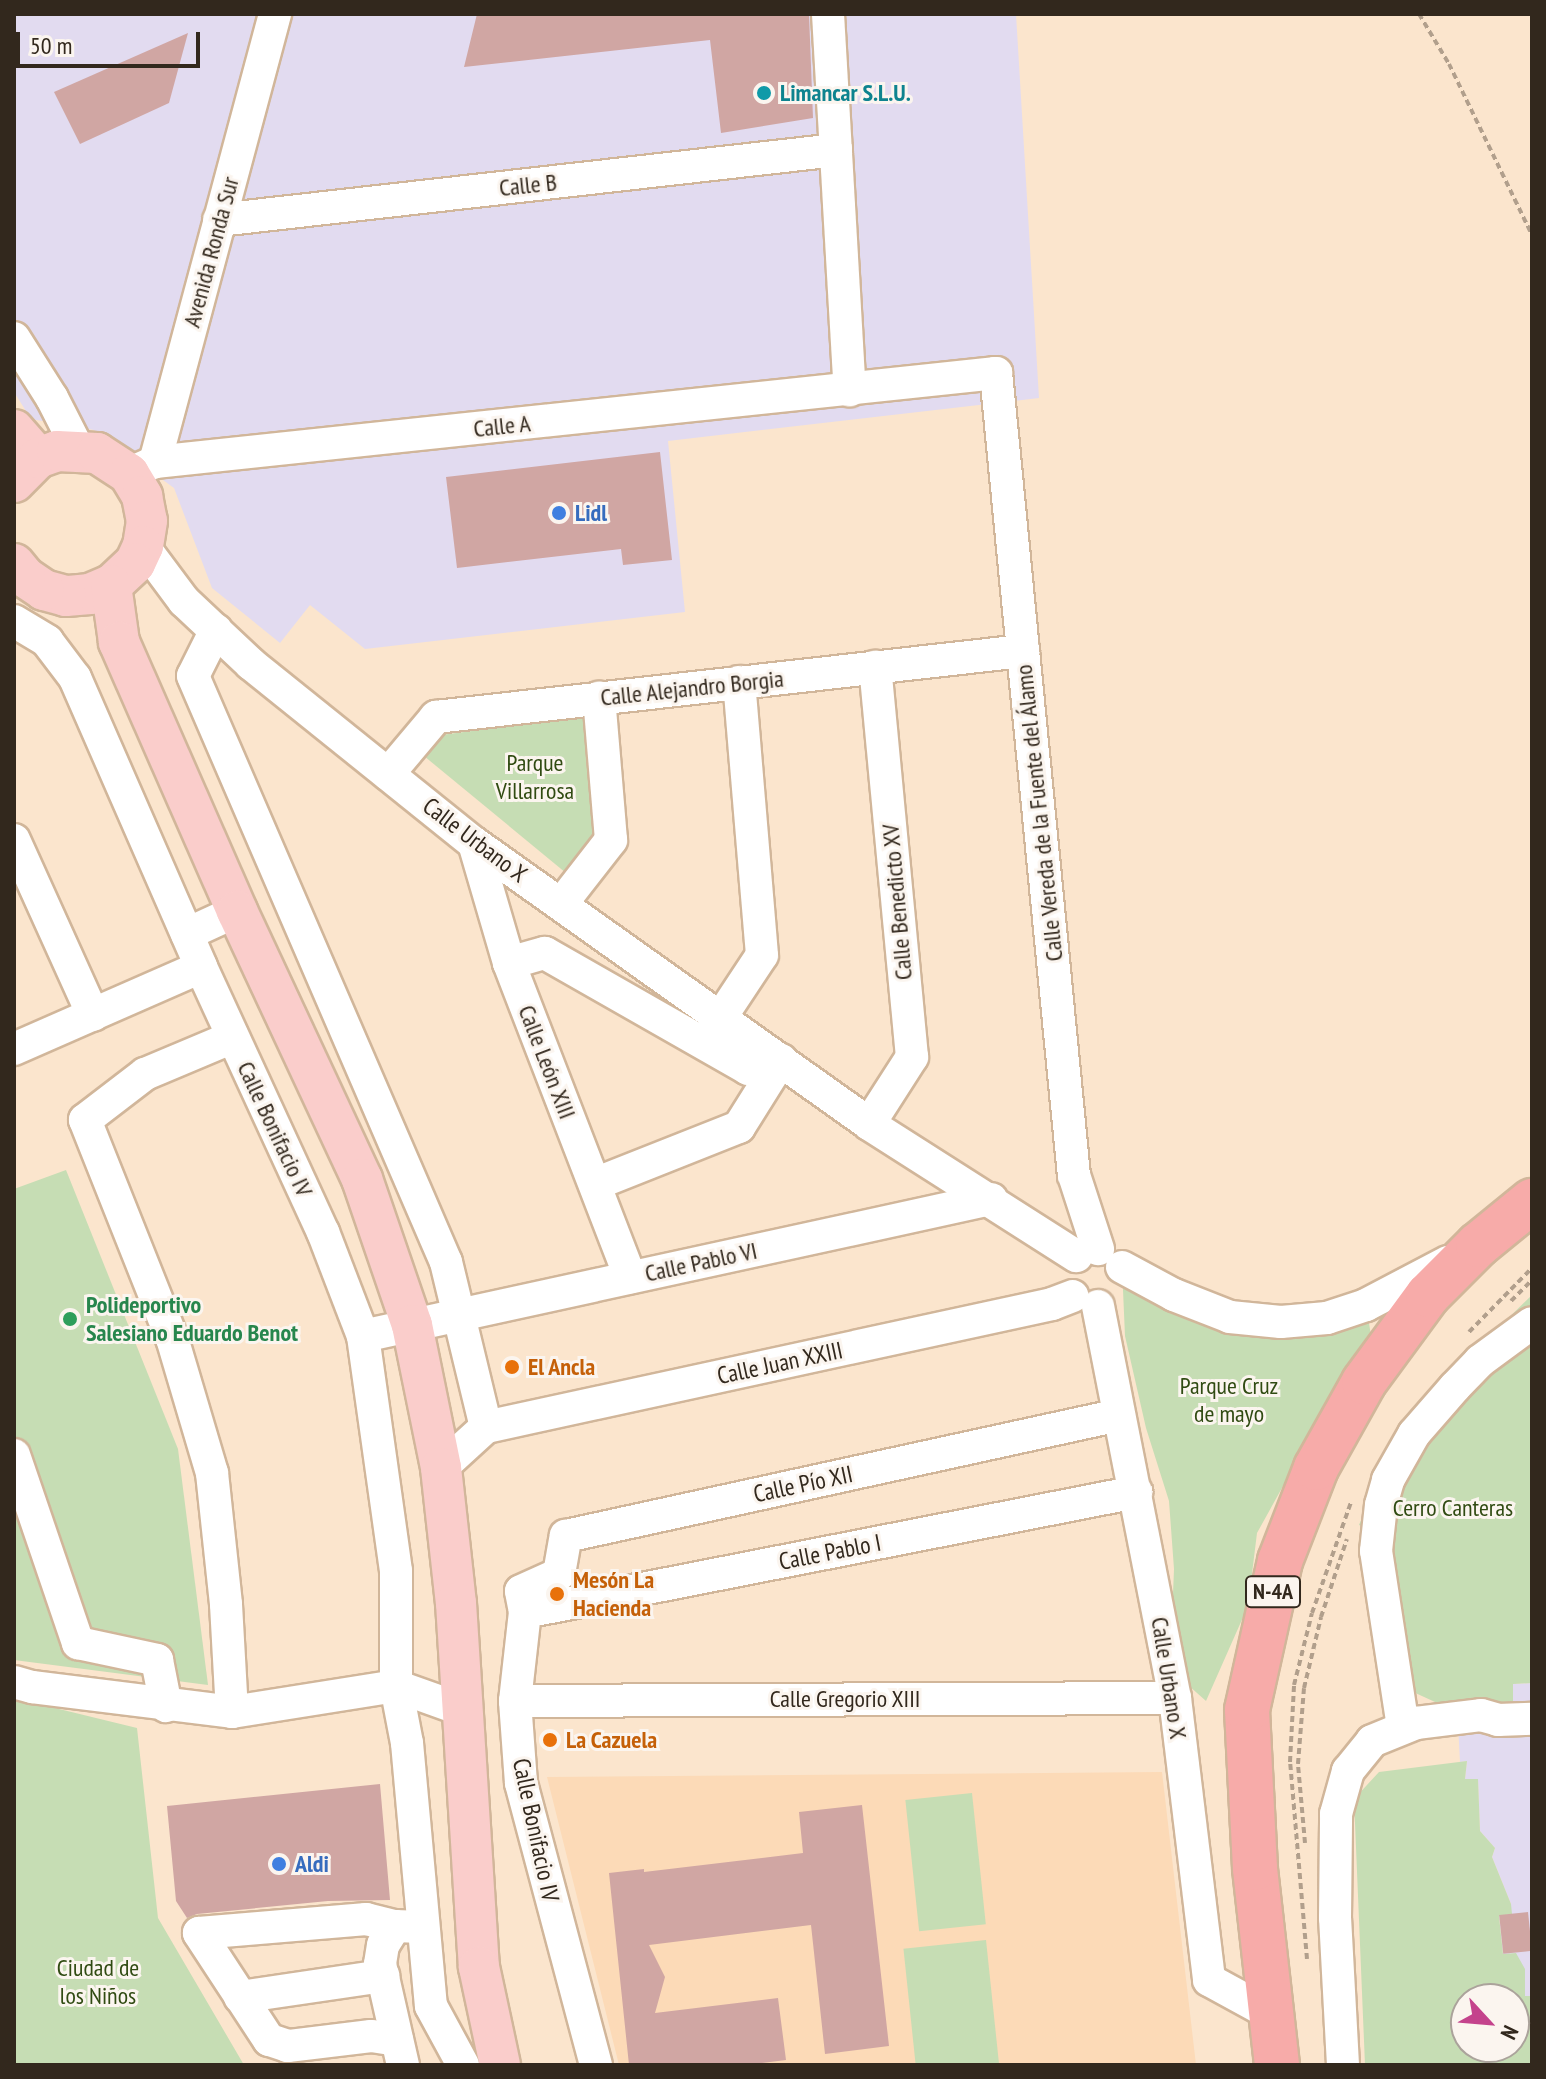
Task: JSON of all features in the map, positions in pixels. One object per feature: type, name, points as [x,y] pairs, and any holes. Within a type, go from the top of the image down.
[{"type":"highway","name":"N-4A","points":[[1277,2065],[1255,1868],[1247,1710],[1280,1561],[1316,1468],[1364,1382],[1428,1295],[1478,1245],[1532,1201]]},
{"type":"main road","points":[[22,457],[78,449],[142,468],[142,496],[147,521],[126,569],[119,642]]},
{"type":"main road","points":[[14,564],[25,577],[44,590],[66,596],[90,594],[126,569]]},
{"type":"main road","points":[[66,596],[119,642],[237,911],[362,1179],[412,1325],[441,1468],[456,1603],[479,1967],[500,2065]]},
{"type":"street","name":"Avenida Ronda Sur","points":[[142,468],[219,220],[275,14]]},
{"type":"street","points":[[828,14],[850,390]]},
{"type":"street","name":"Calle B","points":[[219,220],[836,150]]},
{"type":"street","points":[[14,338],[52,398],[78,449]]},
{"type":"street","name":"Calle A","points":[[142,468],[996,373]]},
{"type":"street","name":"Calle Vereda de la Fuente del Álamo","points":[[996,373],[1074,1175],[1099,1257]]},
{"type":"street","name":"Calle Urbano X","points":[[126,569],[184,601],[251,664],[474,843],[869,1124],[991,1199],[1174,1295],[1230,1317],[1281,1322],[1327,1318],[1366,1305],[1478,1245]]},
{"type":"street","name":"Calle Bonifacio IV","points":[[14,621],[47,641],[75,678],[201,967],[323,1232],[363,1336],[396,1571],[396,1686],[407,1743],[408,1926],[431,2006],[463,2065]]},
{"type":"street","points":[[216,630],[193,676],[446,1262],[486,1427],[441,1468]]},
{"type":"street","name":"Calle Alejandro Borgia","points":[[388,774],[436,717],[1023,651]]},
{"type":"street","name":"Calle Benedicto XV","points":[[869,1124],[912,1057],[875,667]]},
{"type":"street","points":[[721,1017],[762,955],[739,682]]},
{"type":"street","points":[[562,903],[611,840],[599,698]]},
{"type":"street","points":[[14,840],[93,1015]]},
{"type":"street","name":"Calle León XIII","points":[[474,843],[509,963],[630,1277]]},
{"type":"street","points":[[187,934],[237,911]]},
{"type":"street","points":[[509,963],[545,953],[748,1069],[781,1060]]},
{"type":"street","points":[[14,1049],[201,967]]},
{"type":"street","points":[[232,1712],[226,1604],[212,1473],[173,1341],[85,1120],[145,1074],[233,1037]]},
{"type":"street","points":[[595,1184],[739,1127],[781,1060]]},
{"type":"street","name":"Calle Pablo VI","points":[[363,1336],[991,1199]]},
{"type":"street","points":[[1086,1301],[1114,1300],[1123,1286],[1099,1257]]},
{"type":"street","name":"Calle Urbano X","points":[[1099,1257],[1067,1274],[1086,1301],[1119,1415],[1136,1492],[1175,1698],[1209,1980],[1273,2015]]},
{"type":"street","name":"Calle Juan XXIII","points":[[486,1427],[1052,1304],[1086,1301]]},
{"type":"street","points":[[1403,1727],[1376,1551],[1381,1505],[1388,1480],[1414,1434],[1521,1313]]},
{"type":"street","name":"Calle Pío XII","points":[[523,1601],[559,1574],[566,1536],[1119,1415]]},
{"type":"street","points":[[14,1455],[78,1643],[157,1660],[166,1706]]},
{"type":"street","name":"Calle Pablo I","points":[[523,1601],[1136,1492]]},
{"type":"street","name":"Calle Bonifacio IV","points":[[523,1601],[515,1701],[521,1783],[596,2065]]},
{"type":"street","points":[[14,1682],[166,1706],[232,1712],[396,1686],[463,1710]]},
{"type":"street","name":"Calle Gregorio XIII","points":[[515,1701],[1175,1698]]},
{"type":"street","points":[[1343,2065],[1335,1918],[1339,1799],[1348,1771],[1363,1749],[1383,1734],[1403,1727],[1458,1716],[1532,1719]]},
{"type":"street","points":[[400,2057],[371,2036],[288,2046],[269,2040],[199,1933],[366,1919],[408,1926]]},
{"type":"street","points":[[400,2057],[380,1964],[383,1945],[408,1926]]},
{"type":"street","points":[[240,1997],[383,1976]]},
{"type":"street","points":[[316,2065],[338,2052],[374,2046],[400,2057]]},
{"type":"path","points":[[1419,14],[1449,64],[1532,235]]},
{"type":"path","points":[[1459,1341],[1532,1268]]},
{"type":"path","points":[[1521,1313],[1532,1280]]},
{"type":"path","points":[[1308,1972],[1290,1762],[1294,1685],[1312,1613],[1354,1495]]},
{"type":"path","points":[[1306,1852],[1298,1764],[1304,1688],[1321,1617],[1348,1538]]},
{"type":"shaded area","points":[[14,14],[1016,14],[1039,398],[668,441],[685,612],[365,649],[310,605],[280,643],[212,588],[174,488],[94,430],[31,419],[14,392]]},
{"type":"shaded area","points":[[1532,1683],[1532,1996],[1530,1983],[1525,1983],[1525,1969],[1503,1955],[1499,1915],[1511,1904],[1492,1857],[1495,1848],[1480,1831],[1478,1780],[1465,1779],[1467,1761],[1460,1762],[1457,1705],[1513,1703],[1513,1684]]},
{"type":"shaded area","points":[[1162,1772],[1196,2065],[619,2065],[547,1777]]},
{"type":"green space","name":"Parque Villarrosa","points":[[585,716],[595,844],[566,873],[424,756],[441,735]]},
{"type":"green space","name":"Polideportivo Salesiano Eduardo Benot","points":[[66,1170],[178,1449],[208,1685],[14,1660],[14,1189]]},
{"type":"green space","name":"Parque Cruz de mayo","points":[[1122,1267],[1281,1322],[1366,1305],[1376,1366],[1328,1405],[1257,1533],[1248,1606],[1206,1701],[1170,1669],[1174,1569],[1169,1501],[1146,1428],[1125,1336]]},
{"type":"green space","name":"Cerro Canteras","points":[[1532,1295],[1532,1683],[1513,1684],[1513,1703],[1446,1707],[1411,1691],[1375,1531],[1359,1525],[1378,1480],[1437,1388]]},
{"type":"green space","name":"Ciudad de los Niños","points":[[14,1698],[137,1728],[158,1918],[244,2065],[14,2065]]},
{"type":"green space","points":[[1467,1761],[1465,1779],[1478,1779],[1480,1831],[1495,1848],[1492,1857],[1511,1904],[1512,1914],[1499,1916],[1503,1954],[1516,1953],[1525,1969],[1525,1983],[1450,1983],[1450,2063],[1530,2063],[1532,1996],[1532,2065],[1365,2065],[1354,1799],[1379,1772]]},
{"type":"green space","points":[[972,1793],[986,1924],[919,1931],[905,1800]]},
{"type":"green space","points":[[986,1940],[999,2065],[916,2065],[903,1949]]},
{"type":"building","name":"Limancar S.L.U.","points":[[477,14],[809,14],[813,118],[721,133],[710,40],[464,67]]},
{"type":"building","points":[[188,33],[169,103],[80,144],[54,92]]},
{"type":"building","name":"Lidl","points":[[660,452],[672,560],[623,565],[621,549],[457,568],[446,477]]},
{"type":"building","name":"Aldi","points":[[380,1784],[390,1900],[328,1901],[197,1914],[187,1918],[176,1901],[167,1806]]},
{"type":"building","points":[[862,1805],[889,2046],[825,2054],[811,1925],[649,1945],[665,1977],[655,2013],[778,1998],[786,2060],[745,2065],[629,2065],[609,1873],[644,1869],[644,1872],[803,1853],[799,1812]]},
{"type":"building","points":[[1528,1912],[1532,1951],[1503,1954],[1499,1915]]},
{"type":"place","name":"Limancar S.L.U.","points":[[764,93]]},
{"type":"place","name":"Lidl","points":[[559,513]]},
{"type":"place","name":"Polideportivo Salesiano Eduardo Benot","points":[[70,1319]]},
{"type":"place","name":"El Ancla","points":[[512,1367]]},
{"type":"place","name":"Mesón La Hacienda","points":[[557,1594]]},
{"type":"place","name":"La Cazuela","points":[[550,1740]]},
{"type":"place","name":"Aldi","points":[[279,1864]]}]
